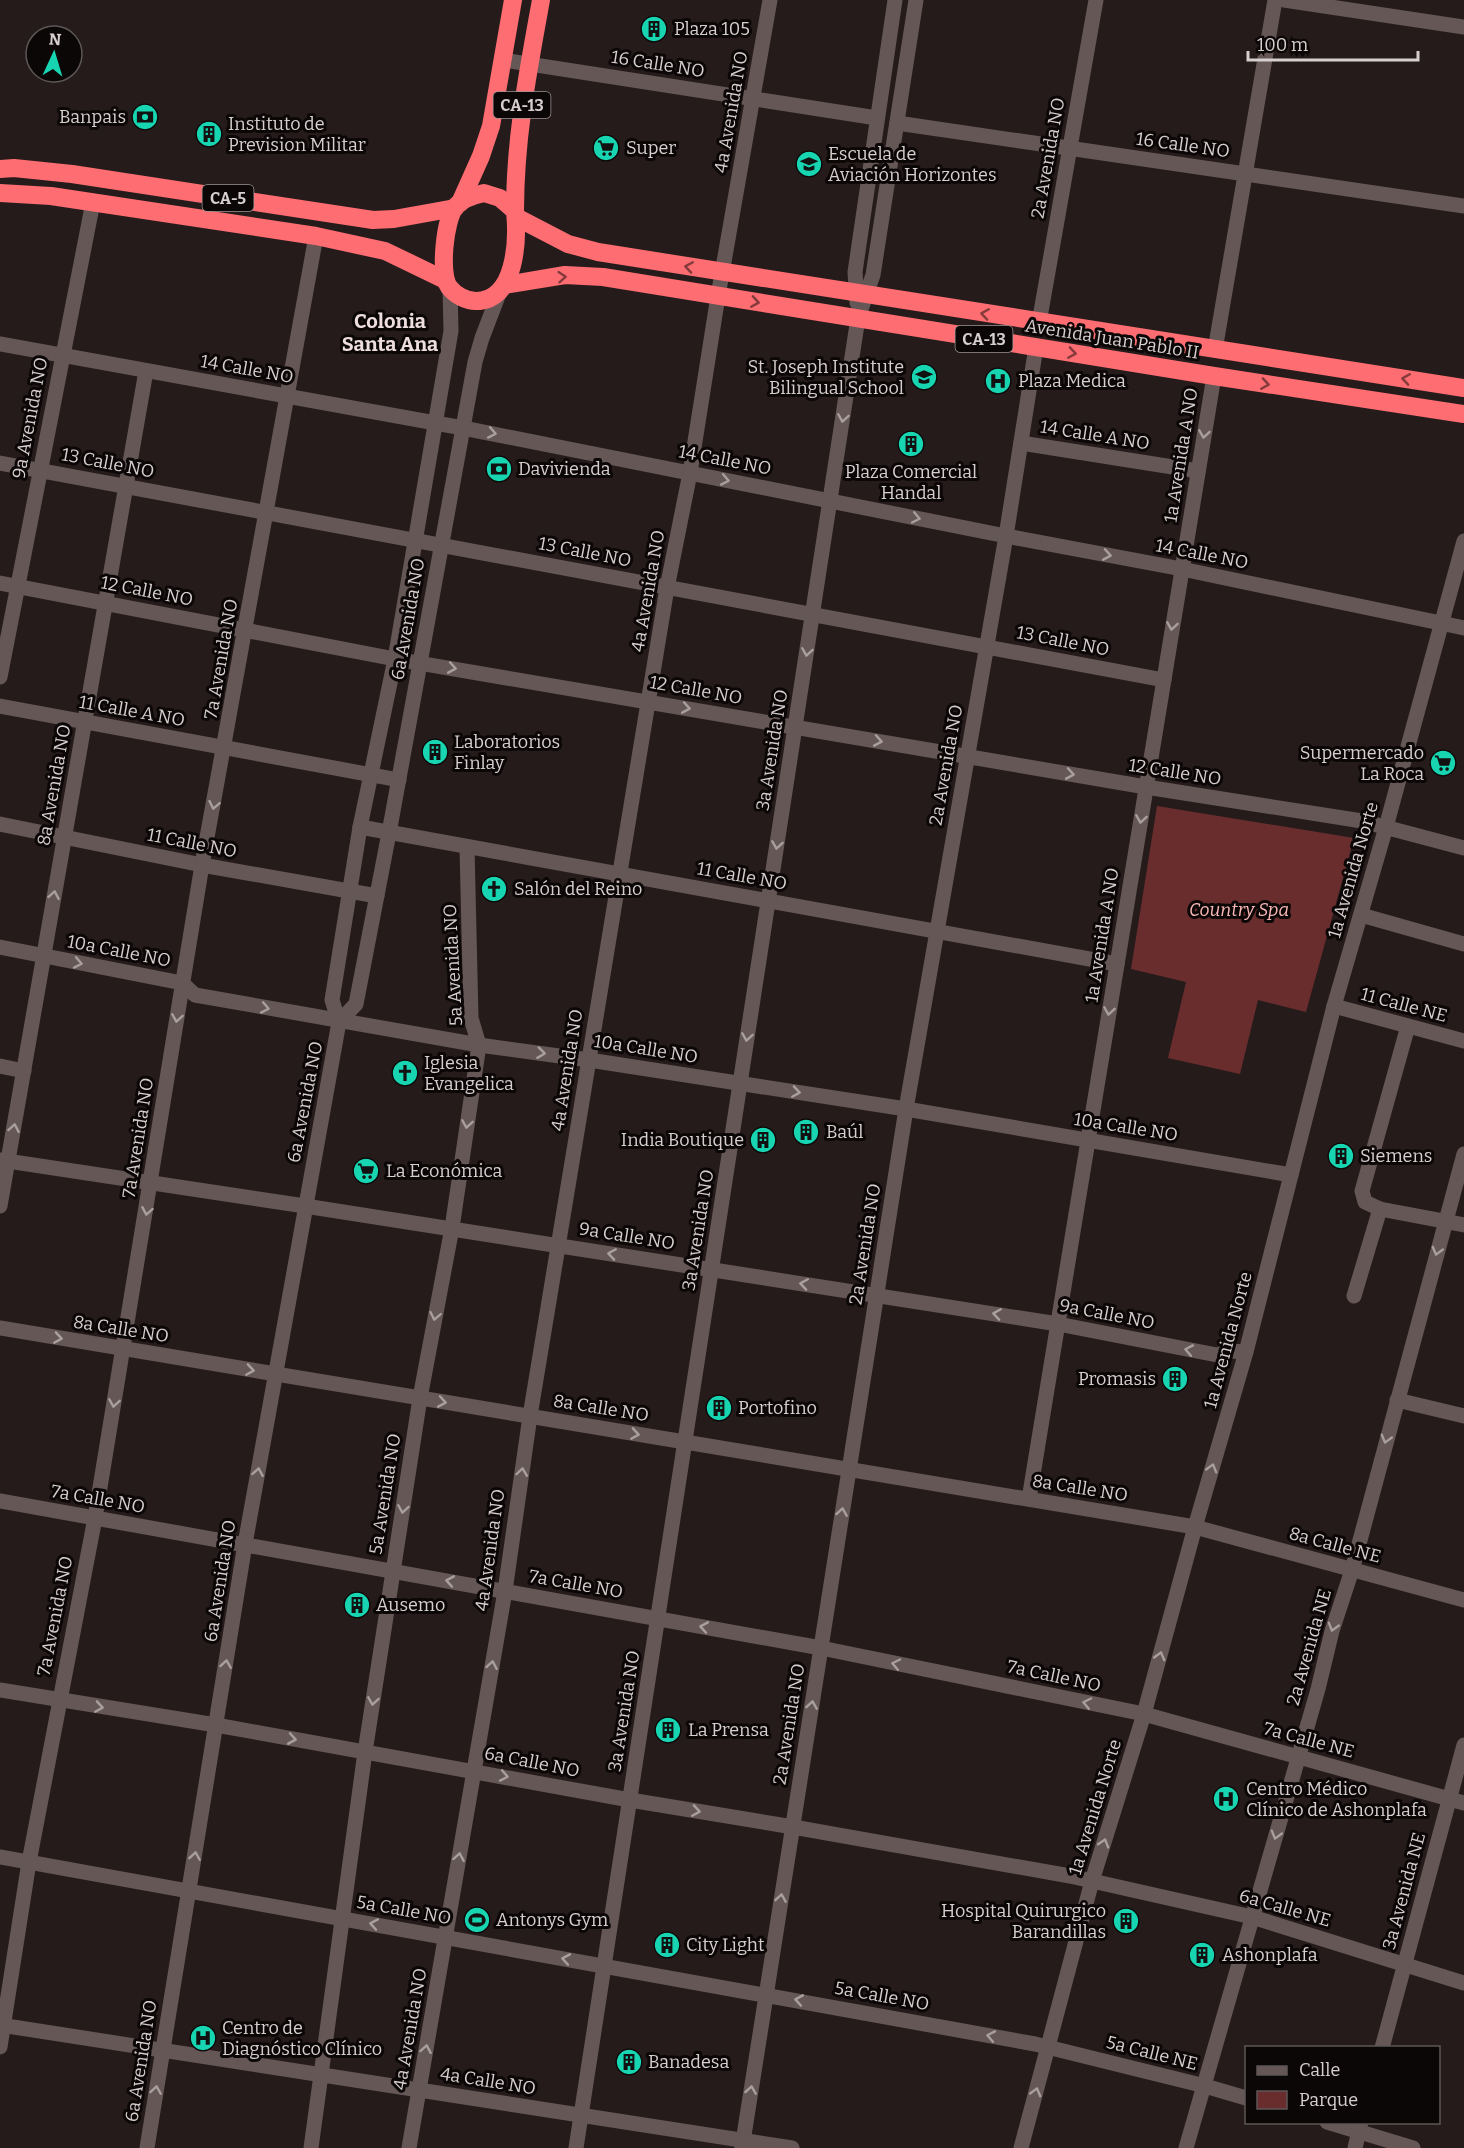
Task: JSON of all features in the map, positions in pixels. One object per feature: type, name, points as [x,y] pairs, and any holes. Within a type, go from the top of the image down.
[{"type":"highway","name":"CA-13","points":[[458,205],[488,136],[513,0]]},
{"type":"highway","name":"CA-13","points":[[515,214],[516,159],[523,97],[541,0]]},
{"type":"highway","name":"CA-5","points":[[0,168],[72,174],[373,220],[394,219],[458,205],[475,195],[484,193],[500,198],[515,214]]},
{"type":"highway","points":[[93,202],[95,195],[102,192],[163,200],[177,200],[200,194]]},
{"type":"highway","name":"CA-5","points":[[0,193],[51,196],[93,202],[316,236],[385,251],[447,284],[462,298],[472,301],[485,301],[502,288]]},
{"type":"highway","points":[[447,284],[446,230],[458,205]]},
{"type":"highway","points":[[502,288],[514,255],[517,228],[515,214]]},
{"type":"highway","name":"Avenida Juan Pablo II","points":[[515,214],[568,244],[598,252],[1464,388]]},
{"type":"highway","name":"Avenida Juan Pablo II","points":[[502,288],[565,275],[603,277],[1464,414]]},
{"type":"street","name":"4a Avenida NO","points":[[410,2148],[505,1591],[530,1416],[667,588],[690,473],[722,272],[770,0]]},
{"type":"street","name":"3a Avenida NO","points":[[576,2148],[858,318],[861,294],[855,272],[895,0]]},
{"type":"street","name":"3a Avenida NO","points":[[861,294],[873,275],[916,0]]},
{"type":"street","name":"2a Avenida NO","points":[[1039,323],[1096,0]]},
{"type":"street","points":[[1215,350],[1275,0]]},
{"type":"street","points":[[1284,0],[1464,27]]},
{"type":"street","name":"16 Calle NO","points":[[503,60],[877,118]]},
{"type":"street","name":"16 Calle NO","points":[[897,123],[1464,206]]},
{"type":"street","name":"9a Avenida NO","points":[[0,677],[93,202]]},
{"type":"street","name":"7a Avenida NO","points":[[0,2047],[1,2025],[28,1862],[95,1518],[202,865],[316,236]]},
{"type":"street","name":"6a Avenida NO","points":[[147,2148],[245,1544],[339,1022],[332,1000],[360,826],[395,659],[451,332],[447,284]]},
{"type":"street","name":"6a Avenida NO","points":[[339,1022],[356,1004],[475,362],[502,288]]},
{"type":"street","name":"14 Calle NO","points":[[0,344],[463,428],[1182,569],[1464,628]]},
{"type":"street","name":"2a Avenida NO","points":[[742,2144],[906,1109],[1006,536],[1036,347]]},
{"type":"street","name":"8a Avenida NO","points":[[0,1206],[4,1161],[24,1071],[146,371]]},
{"type":"street","name":"1a Avenida A NO","points":[[1029,1499],[1214,376]]},
{"type":"street","name":"14 Calle A NO","points":[[1021,443],[1198,471]]},
{"type":"street","name":"13 Calle NO","points":[[0,463],[1164,680]]},
{"type":"street","name":"1a Avenida Norte","points":[[1021,2148],[1092,1881],[1144,1714],[1246,1352],[1334,1006],[1386,827],[1464,541]]},
{"type":"street","name":"12 Calle NO","points":[[0,583],[395,659],[1146,787],[1362,821],[1464,849]]},
{"type":"street","name":"11 Calle A NO","points":[[0,706],[399,780]]},
{"type":"street","name":"11 Calle NO","points":[[0,824],[202,865],[377,896]]},
{"type":"street","name":"11 Calle NO","points":[[360,826],[1117,964]]},
{"type":"street","name":"5a Avenida NO","points":[[311,2148],[365,1752],[420,1398],[452,1228],[479,1045],[471,1018],[467,847]]},
{"type":"street","points":[[1360,915],[1464,944]]},
{"type":"street","name":"10a Calle NO","points":[[0,947],[182,983],[195,995],[339,1022],[906,1109],[1291,1175]]},
{"type":"street","name":"11 Calle NE","points":[[1334,1006],[1464,1041]]},
{"type":"street","points":[[1408,1026],[1362,1191],[1365,1202],[1380,1209],[1464,1225]]},
{"type":"street","points":[[0,1066],[24,1071]]},
{"type":"street","name":"2a Avenida NE","points":[[1186,2148],[1299,1757],[1332,1631],[1352,1569],[1464,1154]]},
{"type":"street","name":"9a Calle NO","points":[[4,1161],[452,1228],[1058,1324],[1217,1356],[1229,1352],[1246,1352]]},
{"type":"street","points":[[1354,1296],[1380,1209]]},
{"type":"street","name":"8a Calle NO","points":[[0,1328],[1195,1527]]},
{"type":"street","points":[[1397,1400],[1464,1416]]},
{"type":"street","name":"7a Calle NO","points":[[0,1501],[821,1648],[1144,1714]]},
{"type":"street","name":"8a Calle NE","points":[[1195,1527],[1464,1600]]},
{"type":"street","name":"6a Calle NO","points":[[0,1690],[216,1725],[1092,1881]]},
{"type":"street","name":"7a Calle NE","points":[[1144,1714],[1457,1801]]},
{"type":"street","name":"3a Avenida NE","points":[[1383,2046],[1404,1964],[1457,1801],[1464,1745]]},
{"type":"street","name":"5a Calle NO","points":[[0,1857],[766,1994],[1048,2048]]},
{"type":"street","name":"6a Calle NE","points":[[1092,1881],[1252,1917],[1464,1983]]},
{"type":"street","name":"4a Calle NO","points":[[1,2025],[581,2115],[742,2144],[792,2148]]},
{"type":"street","name":"5a Calle NE","points":[[1048,2048],[1245,2098]]},
{"type":"street","points":[[1340,2124],[1360,2127],[1413,2148]]},
{"type":"street","points":[[1354,2148],[1360,2127]]},
{"type":"green space","name":"Country Spa","points":[[1157,806],[1354,838],[1306,1012],[1258,1000],[1240,1074],[1168,1058],[1186,982],[1131,969]]},
{"type":"place","name":"Plaza 105","points":[[654,29]]},
{"type":"place","name":"Banpais","points":[[145,117]]},
{"type":"place","name":"Instituto de Prevision Militar","points":[[209,134]]},
{"type":"place","name":"Super","points":[[606,148]]},
{"type":"place","name":"Escuela de Aviación Horizontes","points":[[809,164]]},
{"type":"place","name":"St. Joseph Institute Bilingual School","points":[[924,377]]},
{"type":"place","name":"Plaza Medica","points":[[998,381]]},
{"type":"place","name":"Plaza Comercial Handal","points":[[911,444]]},
{"type":"place","name":"Davivienda","points":[[499,469]]},
{"type":"place","name":"Laboratorios Finlay","points":[[435,752]]},
{"type":"place","name":"Supermercado La Roca","points":[[1443,763]]},
{"type":"place","name":"Salón del Reino","points":[[494,889]]},
{"type":"place","name":"Iglesia Evangelica","points":[[405,1073]]},
{"type":"place","name":"Baúl","points":[[806,1132]]},
{"type":"place","name":"India Boutique","points":[[763,1140]]},
{"type":"place","name":"Siemens","points":[[1341,1156]]},
{"type":"place","name":"La Económica","points":[[366,1171]]},
{"type":"place","name":"Promasis","points":[[1175,1379]]},
{"type":"place","name":"Portofino","points":[[719,1408]]},
{"type":"place","name":"Ausemo","points":[[357,1605]]},
{"type":"place","name":"La Prensa","points":[[668,1730]]},
{"type":"place","name":"Centro Médico Clínico de Ashonplafa","points":[[1226,1799]]},
{"type":"place","name":"Antonys Gym","points":[[477,1920]]},
{"type":"place","name":"Hospital Quirurgico Barandillas","points":[[1126,1921]]},
{"type":"place","name":"City Light","points":[[667,1945]]},
{"type":"place","name":"Ashonplafa","points":[[1202,1955]]},
{"type":"place","name":"Centro de Diagnóstico Clínico","points":[[203,2038]]},
{"type":"place","name":"Banadesa","points":[[629,2062]]},
{"type":"district","name":"Colonia Santa Ana","points":[[390,332]]}]
